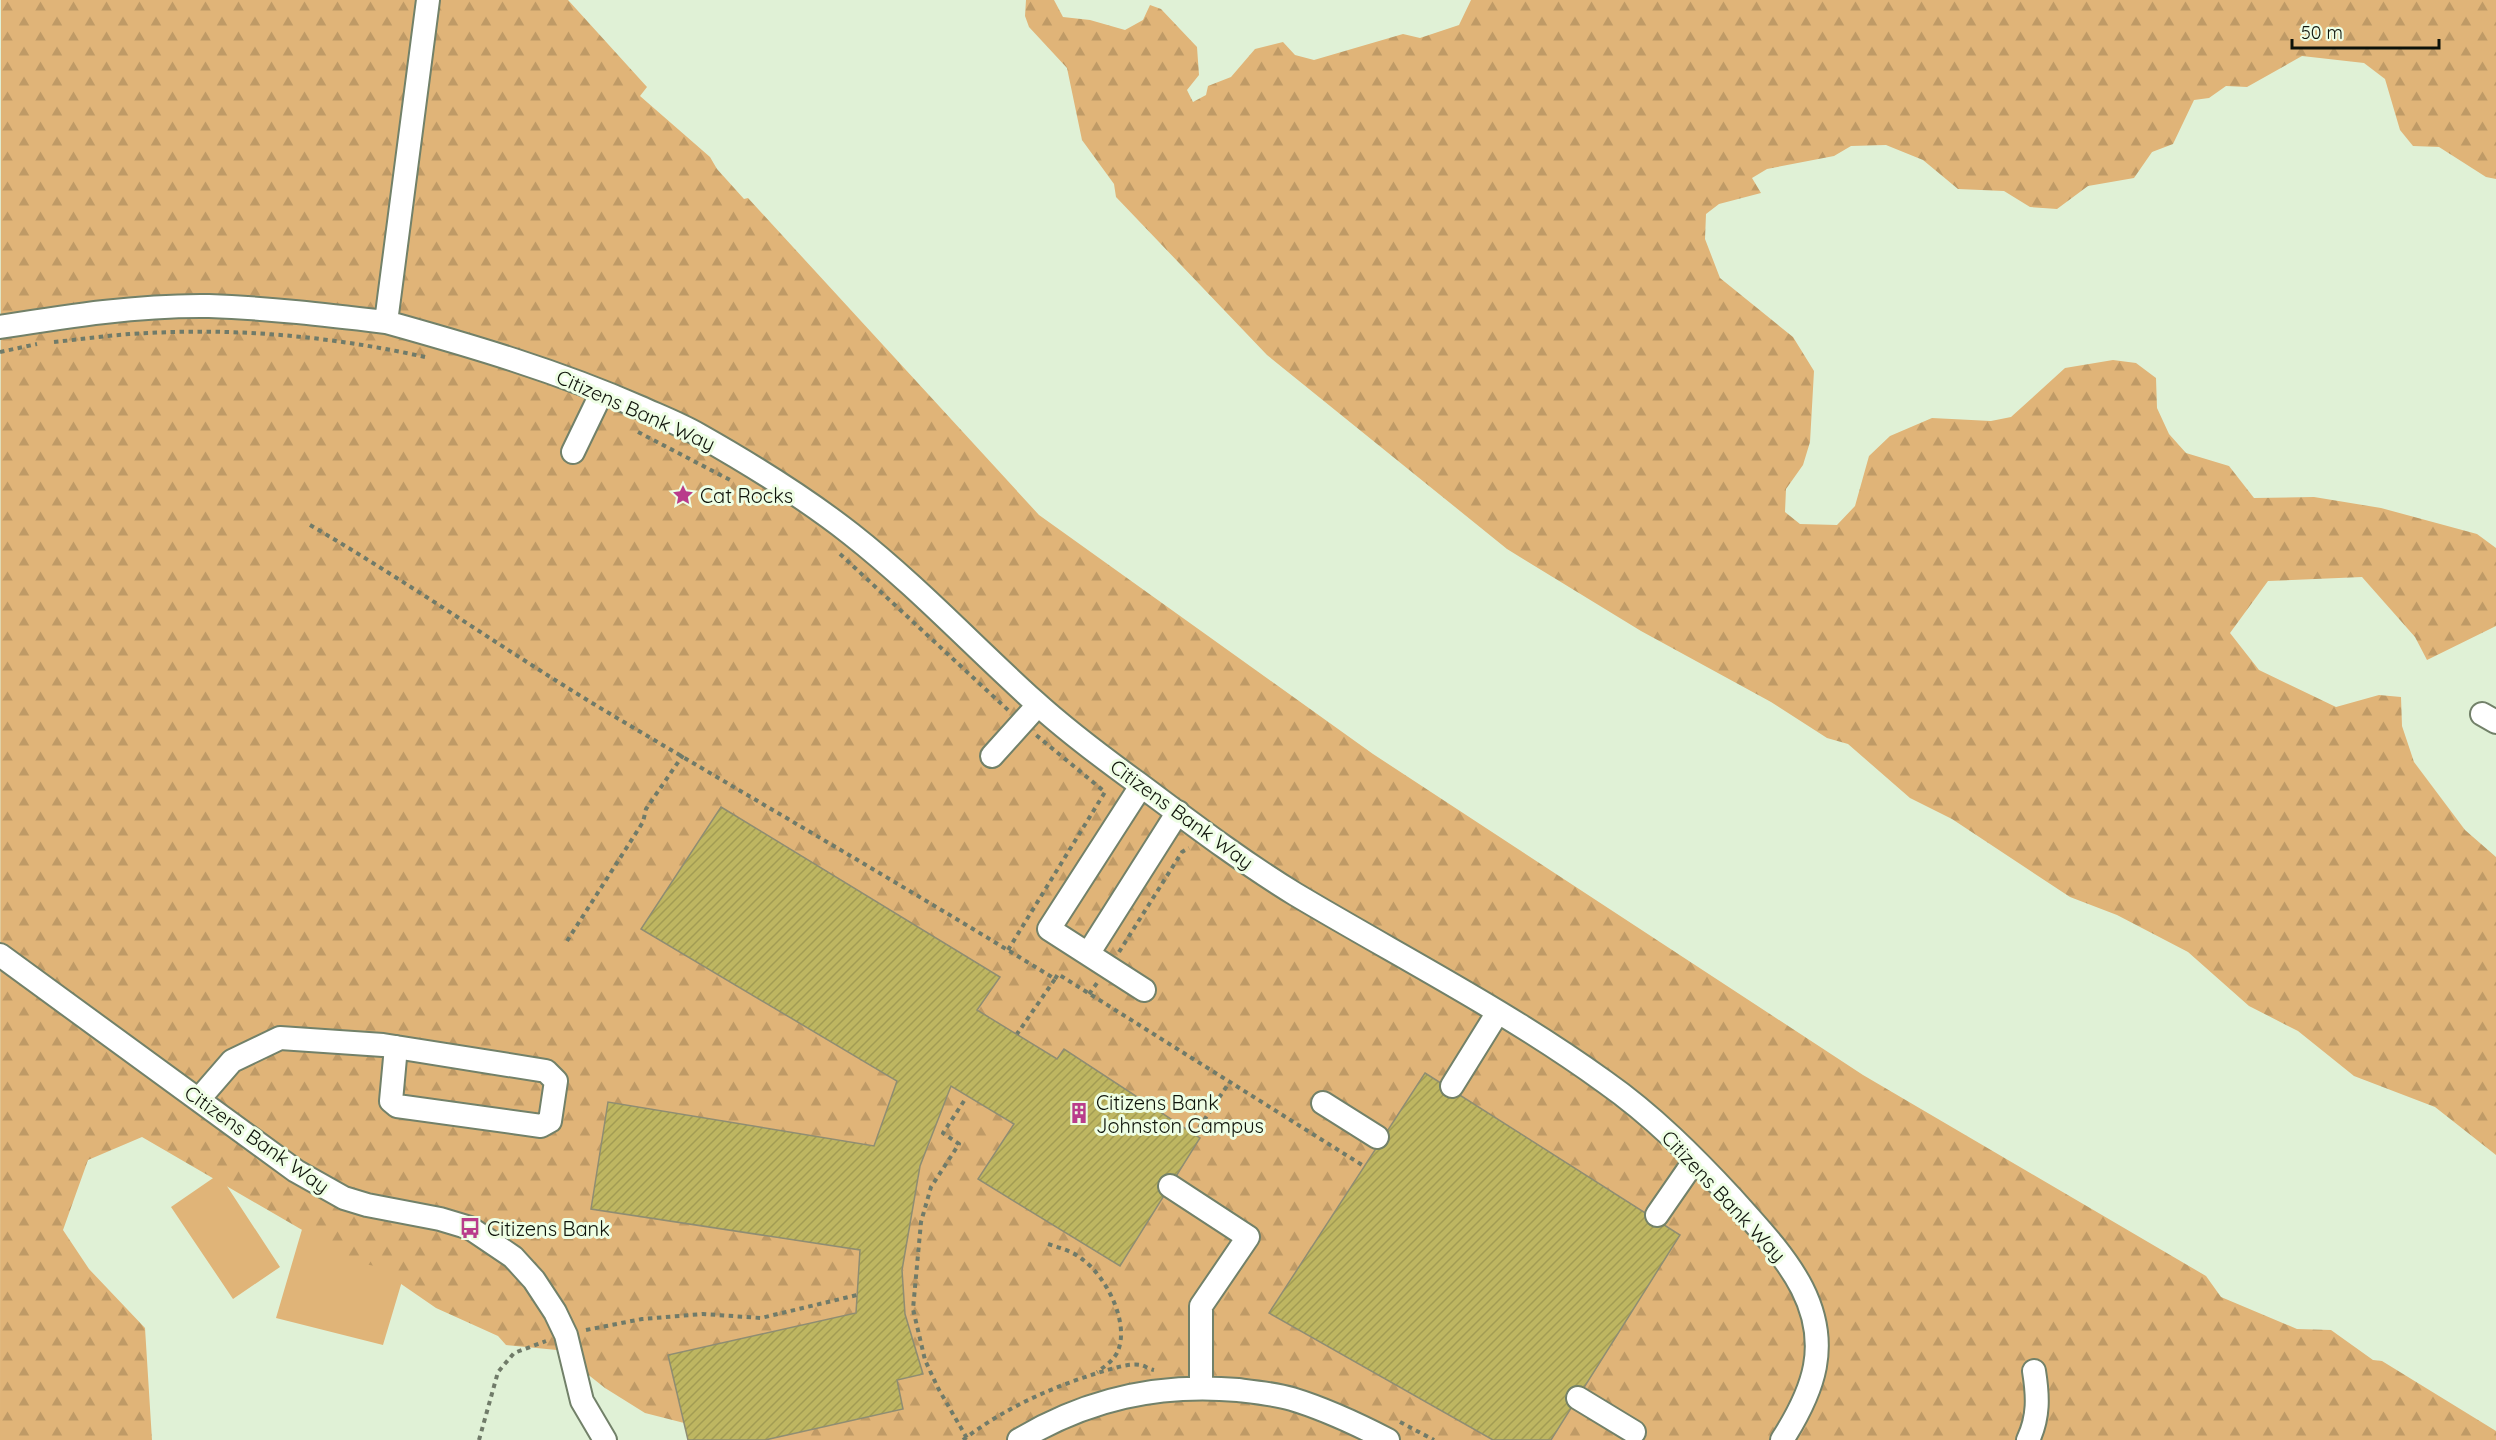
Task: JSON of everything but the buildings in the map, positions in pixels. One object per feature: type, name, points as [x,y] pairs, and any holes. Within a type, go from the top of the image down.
[{"type":"lane","points":[[386,322],[428,0]]},
{"type":"lane","name":"Citizens Bank Way","points":[[0,327],[119,310],[206,306],[270,309],[386,322],[504,356],[602,392],[693,431],[812,504],[889,567],[1038,705],[1141,786],[1290,891],[1498,1012],[1607,1083],[1648,1116],[1695,1160],[1746,1214],[1789,1267],[1813,1315],[1816,1358],[1814,1376],[1805,1401],[1782,1440]]},
{"type":"lane","points":[[573,452],[602,392]]},
{"type":"lane","points":[[992,756],[1038,705]]},
{"type":"lane","points":[[1141,786],[1049,929],[1144,990]]},
{"type":"lane","points":[[1088,954],[1178,812]]},
{"type":"lane","name":"Citizens Bank Way","points":[[0,956],[296,1171],[344,1198],[388,1210],[440,1219],[470,1228],[513,1257],[548,1299],[566,1335],[582,1401],[605,1440]]},
{"type":"lane","points":[[1452,1086],[1498,1012]]},
{"type":"lane","points":[[199,1099],[232,1061],[280,1038],[396,1047],[546,1071],[556,1081],[550,1121],[541,1126],[397,1106],[391,1101],[396,1047]]},
{"type":"lane","points":[[1323,1103],[1377,1137]]},
{"type":"lane","points":[[1657,1215],[1695,1160]]},
{"type":"lane","points":[[1170,1186],[1248,1237],[1201,1306],[1201,1387]]},
{"type":"lane","points":[[2028,1440],[2034,1428],[2039,1401],[2034,1371]]},
{"type":"lane","points":[[1019,1440],[1042,1426],[1088,1407],[1121,1397],[1152,1391],[1201,1387],[1290,1398],[1331,1413],[1388,1440]]},
{"type":"lane","points":[[1578,1398],[1634,1432]]},
{"type":"path","points":[[48,342],[149,333],[243,332],[333,340],[427,357]]},
{"type":"path","points":[[0,352],[39,344]]},
{"type":"path","points":[[629,427],[678,450],[735,482]]},
{"type":"path","points":[[310,525],[368,559],[611,715],[683,755],[1055,979]]},
{"type":"path","points":[[837,552],[1022,723],[1105,792],[1008,950]]},
{"type":"path","points":[[567,941],[643,822],[646,809],[683,755]]},
{"type":"path","points":[[1089,994],[1182,852],[1189,848],[1199,854]]},
{"type":"path","points":[[1017,1034],[1058,974],[1362,1165]]},
{"type":"path","points":[[1194,1135],[1229,1083]]},
{"type":"path","points":[[964,1101],[943,1133],[959,1144],[931,1187],[921,1222],[913,1309],[925,1360],[938,1388],[968,1440]]},
{"type":"path","points":[[1048,1245],[1069,1251],[1082,1258],[1100,1276],[1113,1299],[1120,1342],[1111,1362],[1094,1374]]},
{"type":"path","points":[[479,1440],[498,1372],[514,1353],[566,1335],[642,1319],[703,1314],[760,1318],[857,1295]]},
{"type":"green space","points":[[1,0],[568,0],[647,87],[640,96],[710,157],[717,169],[744,199],[748,198],[1039,515],[1373,754],[1863,1075],[2206,1276],[2221,1297],[2297,1329],[2331,1330],[2373,1360],[2382,1361],[2496,1431],[2496,1440],[716,1440],[692,1425],[645,1413],[605,1388],[557,1350],[506,1345],[498,1336],[436,1308],[375,1266],[353,1262],[335,1249],[142,1137],[88,1160],[63,1230],[89,1269],[145,1328],[152,1440],[0,1440]]},
{"type":"green space","points":[[1026,0],[1054,0],[1063,17],[1090,20],[1125,30],[1143,20],[1150,5],[1161,9],[1197,47],[1199,75],[1187,90],[1193,102],[1206,95],[1208,86],[1231,77],[1255,49],[1283,42],[1295,55],[1314,60],[1403,34],[1420,38],[1459,25],[1471,0],[2496,0],[2496,179],[2486,177],[2439,147],[2413,146],[2400,130],[2385,79],[2364,63],[2302,56],[2247,87],[2226,86],[2209,98],[2194,100],[2173,144],[2152,152],[2134,178],[2088,186],[2057,209],[2030,207],[2004,191],[1958,189],[1923,160],[1886,145],[1851,146],[1834,156],[1767,169],[1752,178],[1761,193],[1719,204],[1706,214],[1705,239],[1720,278],[1793,337],[1814,371],[1810,442],[1803,465],[1786,489],[1785,512],[1800,524],[1837,525],[1855,506],[1869,456],[1890,436],[1932,418],[1991,421],[2011,417],[2065,368],[2113,360],[2136,363],[2156,378],[2157,408],[2169,434],[2186,453],[2229,466],[2254,498],[2314,497],[2381,508],[2477,534],[2496,548],[2496,626],[2427,660],[2415,637],[2362,577],[2268,581],[2230,633],[2259,670],[2336,707],[2379,695],[2401,697],[2402,726],[2414,762],[2465,830],[2496,857],[2496,1155],[2435,1107],[2354,1076],[2298,1031],[2249,1006],[2188,952],[2117,915],[2070,897],[1952,819],[1910,798],[1848,744],[1827,738],[1771,702],[1641,631],[1507,549],[1267,355],[1116,197],[1114,184],[1082,140],[1067,68],[1029,27],[1025,16]]},
{"type":"green space","points":[[219,1174],[280,1267],[233,1299],[171,1207]]},
{"type":"green space","points":[[303,1226],[411,1251],[383,1345],[276,1318]]},
{"type":"place","name":"Cat Rocks","points":[[683,495]]},
{"type":"place","name":"Citizens Bank Johnston Campus","points":[[1079,1113]]},
{"type":"place","name":"Citizens Bank","points":[[470,1228]]}]
